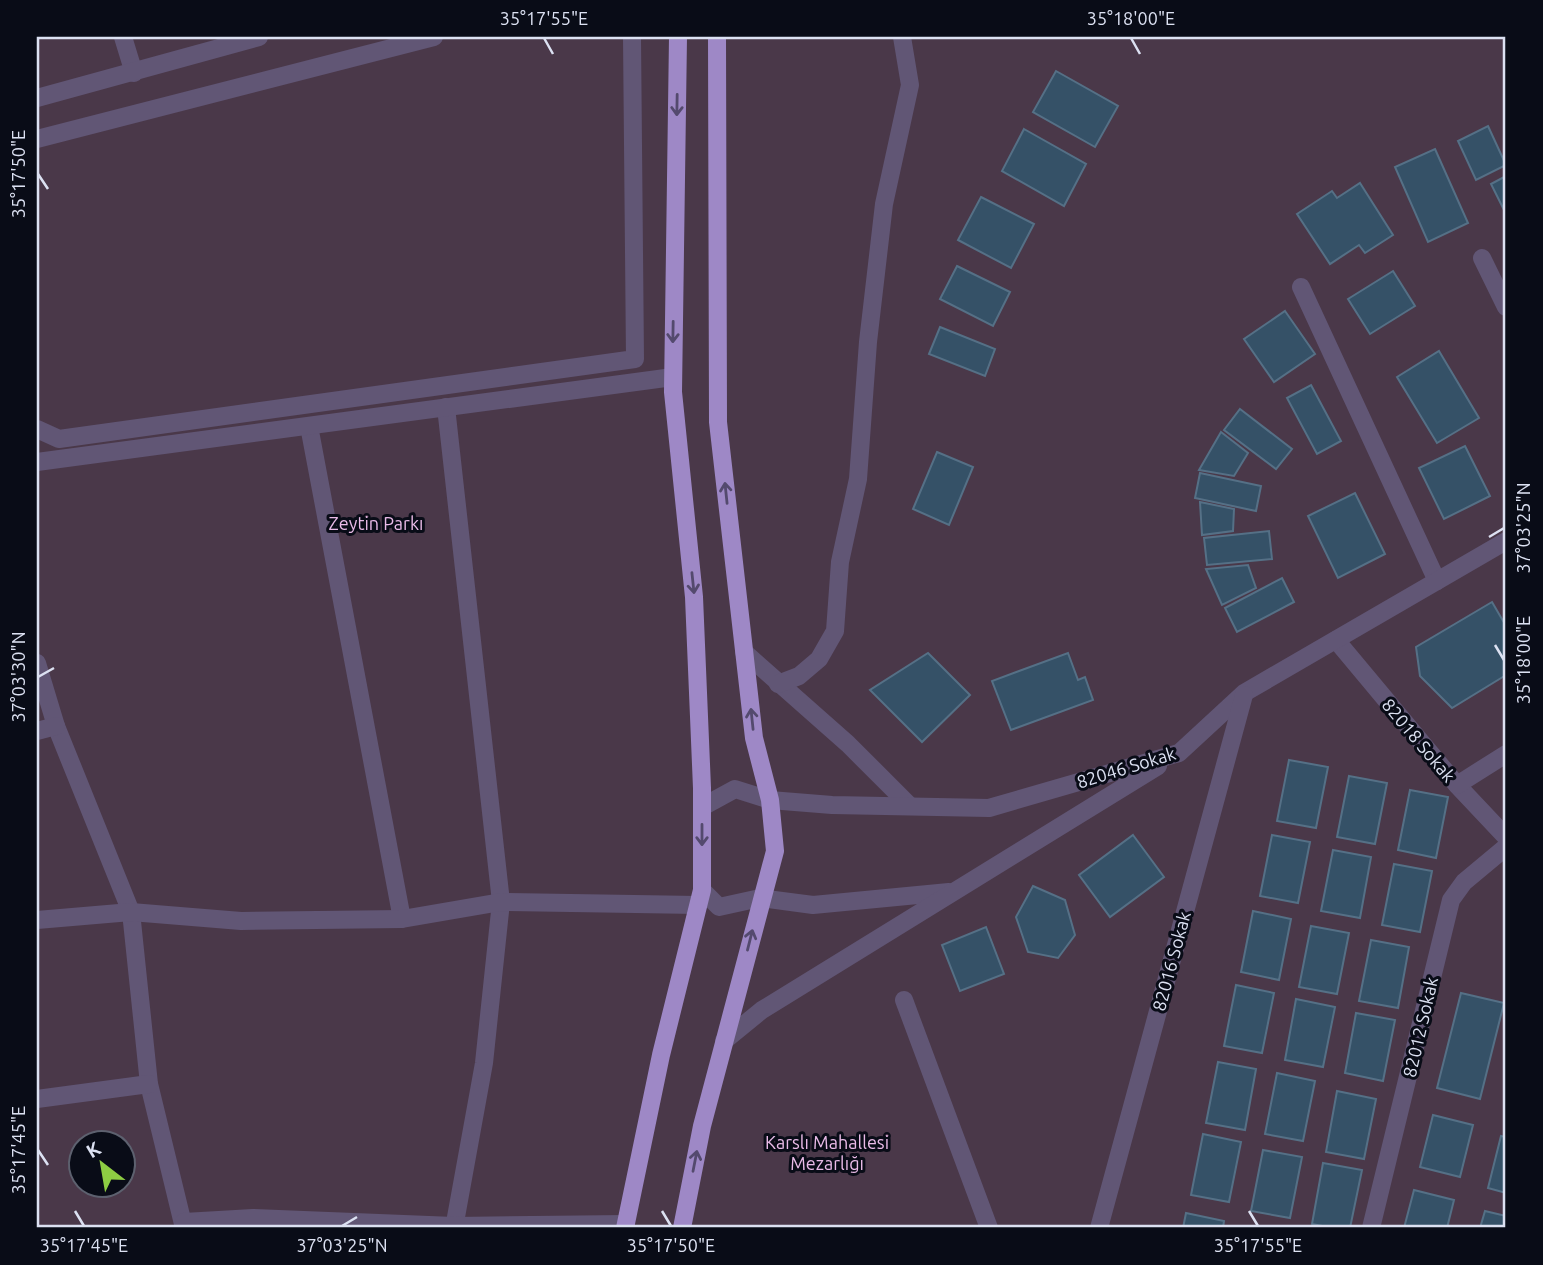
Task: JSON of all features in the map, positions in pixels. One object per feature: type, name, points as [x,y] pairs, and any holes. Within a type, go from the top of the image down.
[{"type":"main road","points":[[626,1226],[660,1055],[700,898],[702,807],[694,597],[673,377],[678,37]]},
{"type":"main road","points":[[682,1228],[702,1126],[760,898],[775,851],[770,800],[754,738],[718,422],[717,37]]},
{"type":"street","points":[[123,37],[134,73]]},
{"type":"street","points":[[37,98],[259,37]]},
{"type":"street","points":[[37,139],[435,37]]},
{"type":"street","points":[[37,429],[60,439],[635,359],[632,37]]},
{"type":"street","points":[[778,684],[799,676],[819,659],[835,631],[839,562],[858,479],[868,342],[884,204],[910,85],[902,37]]},
{"type":"street","points":[[1482,258],[1506,307]]},
{"type":"street","points":[[1301,287],[1437,581]]},
{"type":"street","points":[[37,462],[673,377]]},
{"type":"street","points":[[446,407],[501,902],[484,1063],[454,1227]]},
{"type":"street","points":[[309,426],[402,919]]},
{"type":"street","name":"82046 Sokak","points":[[702,807],[735,789],[770,800],[832,805],[989,808],[1179,753],[1244,693],[1506,541]]},
{"type":"street","name":"82018 Sokak","points":[[1336,640],[1457,785],[1506,837]]},
{"type":"street","points":[[744,652],[848,744],[910,806]]},
{"type":"street","points":[[37,663],[56,726],[131,912],[149,1084],[184,1225],[253,1218],[454,1227],[626,1226]]},
{"type":"street","name":"82016 Sokak","points":[[1098,1228],[1244,693]]},
{"type":"street","points":[[37,731],[56,726]]},
{"type":"street","points":[[724,1041],[762,1010],[1179,753]]},
{"type":"street","points":[[1457,785],[1506,754]]},
{"type":"street","name":"82012 Sokak","points":[[1371,1228],[1451,900],[1464,882],[1506,847]]},
{"type":"street","points":[[37,920],[131,912],[242,921],[402,919],[501,902],[700,898],[719,907],[760,898],[813,905],[954,891]]},
{"type":"street","points":[[904,1000],[989,1228]]},
{"type":"street","points":[[37,1100],[149,1084]]},
{"type":"green space","points":[[37,37],[1506,37],[1506,1228],[37,1228]]},
{"type":"building","points":[[1056,71],[1118,106],[1095,147],[1033,112]]},
{"type":"building","points":[[1488,126],[1506,165],[1476,180],[1458,141]]},
{"type":"building","points":[[1024,129],[1086,164],[1064,206],[1002,171]]},
{"type":"building","points":[[1435,149],[1468,223],[1428,242],[1395,167]]},
{"type":"building","points":[[1506,176],[1506,214],[1491,184]]},
{"type":"building","points":[[1360,183],[1393,235],[1365,253],[1359,245],[1330,264],[1297,214],[1332,191],[1337,198]]},
{"type":"building","points":[[981,197],[1034,224],[1011,268],[958,240]]},
{"type":"building","points":[[957,266],[1010,292],[993,326],[940,299]]},
{"type":"building","points":[[1393,271],[1415,306],[1370,334],[1348,299]]},
{"type":"building","points":[[1285,311],[1315,354],[1274,382],[1244,339]]},
{"type":"building","points":[[940,327],[995,349],[985,376],[929,354]]},
{"type":"building","points":[[1439,351],[1479,418],[1437,443],[1397,377]]},
{"type":"building","points":[[1311,385],[1341,441],[1317,454],[1287,398]]},
{"type":"building","points":[[1240,409],[1292,449],[1276,469],[1224,430]]},
{"type":"building","points":[[1221,432],[1248,453],[1234,476],[1199,470]]},
{"type":"building","points":[[1465,446],[1490,496],[1444,519],[1419,468]]},
{"type":"building","points":[[937,452],[973,467],[949,525],[913,509]]},
{"type":"building","points":[[1200,473],[1261,486],[1256,511],[1195,498]]},
{"type":"building","points":[[1355,493],[1385,554],[1338,578],[1308,516]]},
{"type":"building","points":[[1200,502],[1234,509],[1233,531],[1202,535]]},
{"type":"building","points":[[1269,531],[1272,559],[1207,565],[1204,538]]},
{"type":"building","points":[[1248,565],[1256,588],[1222,605],[1206,569]]},
{"type":"building","points":[[1282,578],[1294,602],[1237,632],[1225,608]]},
{"type":"building","points":[[1492,602],[1506,626],[1506,675],[1452,708],[1420,676],[1416,647]]},
{"type":"building","points":[[928,653],[970,695],[922,742],[870,690]]},
{"type":"building","points":[[1068,653],[1078,680],[1085,677],[1093,700],[1011,730],[992,681]]},
{"type":"building","points":[[1289,760],[1328,767],[1316,828],[1277,821]]},
{"type":"building","points":[[1349,776],[1387,783],[1375,844],[1337,837]]},
{"type":"building","points":[[1410,790],[1448,797],[1436,858],[1398,850]]},
{"type":"building","points":[[1133,835],[1164,877],[1110,917],[1079,875]]},
{"type":"building","points":[[1272,835],[1310,842],[1298,903],[1260,896]]},
{"type":"building","points":[[1333,850],[1371,857],[1360,918],[1321,911]]},
{"type":"building","points":[[1394,864],[1432,871],[1420,932],[1382,925]]},
{"type":"building","points":[[1033,886],[1065,900],[1075,935],[1058,958],[1028,952],[1016,917]]},
{"type":"building","points":[[1253,911],[1291,919],[1279,980],[1241,972]]},
{"type":"building","points":[[1311,926],[1349,933],[1337,994],[1299,987]]},
{"type":"building","points":[[986,927],[1004,974],[960,991],[942,945]]},
{"type":"building","points":[[1371,940],[1409,947],[1398,1008],[1359,1001]]},
{"type":"building","points":[[1236,985],[1274,993],[1262,1053],[1224,1046]]},
{"type":"building","points":[[1461,993],[1504,1003],[1480,1099],[1437,1088]]},
{"type":"building","points":[[1296,999],[1335,1007],[1323,1067],[1285,1060]]},
{"type":"building","points":[[1356,1013],[1395,1020],[1383,1081],[1345,1073]]},
{"type":"building","points":[[1218,1062],[1256,1069],[1245,1130],[1206,1123]]},
{"type":"building","points":[[1277,1073],[1315,1081],[1303,1141],[1265,1134]]},
{"type":"building","points":[[1337,1091],[1376,1099],[1364,1159],[1326,1152]]},
{"type":"building","points":[[1433,1115],[1473,1125],[1460,1177],[1420,1167]]},
{"type":"building","points":[[1203,1134],[1241,1142],[1229,1202],[1191,1195]]},
{"type":"building","points":[[1501,1136],[1506,1137],[1506,1193],[1488,1188]]},
{"type":"building","points":[[1263,1150],[1302,1157],[1290,1218],[1251,1211]]},
{"type":"building","points":[[1323,1163],[1362,1170],[1350,1228],[1312,1224]]},
{"type":"building","points":[[1414,1190],[1454,1200],[1447,1228],[1404,1228]]},
{"type":"building","points":[[1485,1211],[1506,1216],[1506,1228],[1480,1228]]},
{"type":"building","points":[[1186,1213],[1224,1221],[1223,1228],[1183,1228]]},
{"type":"park label","name":"Zeytin Parkı","points":[[376,523]]},
{"type":"park label","name":"Karslı Mahallesi Mezarlığı","points":[[827,1152]]}]
